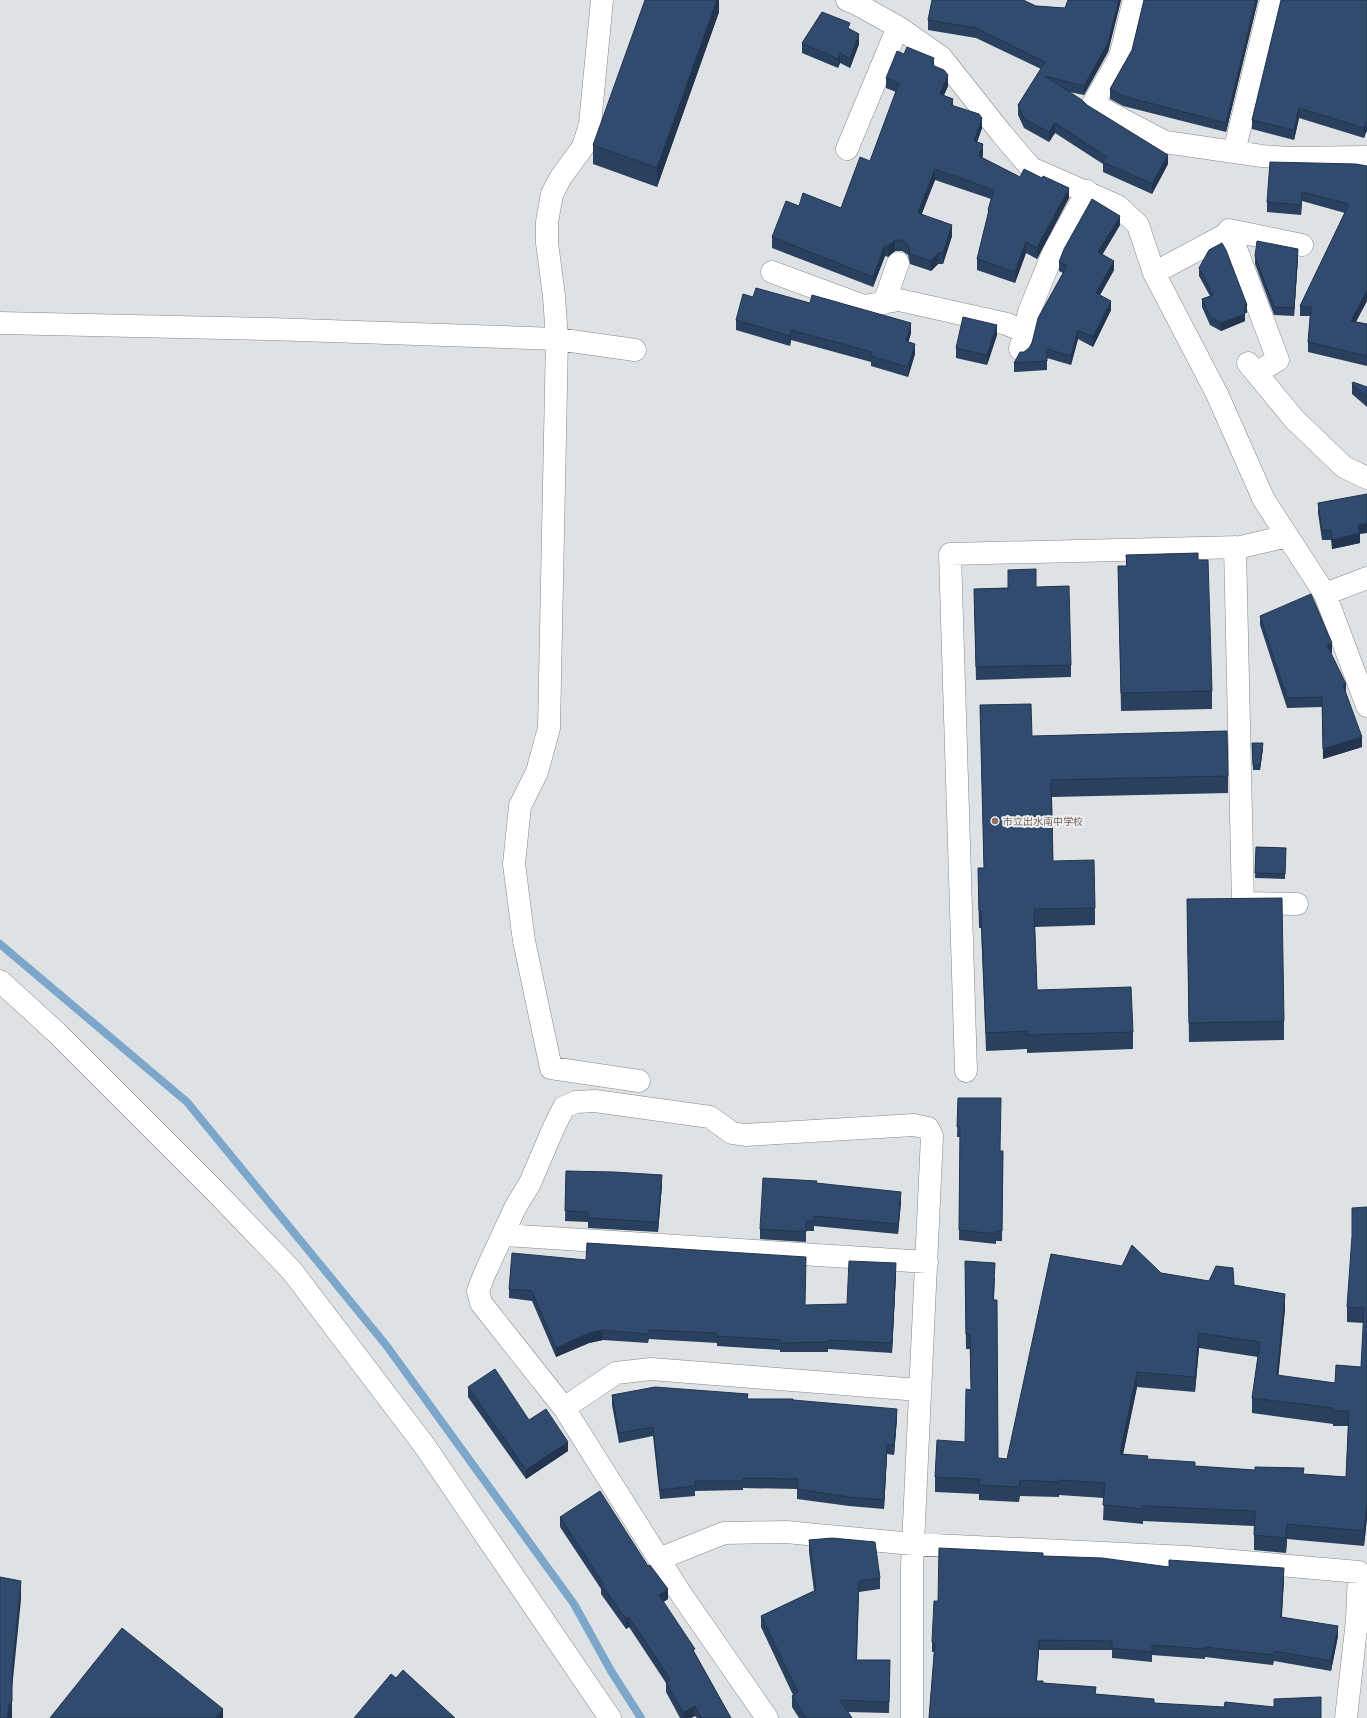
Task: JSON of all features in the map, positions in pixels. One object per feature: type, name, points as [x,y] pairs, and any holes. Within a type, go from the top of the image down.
[{"type":"street","points":[[602,0],[590,124],[583,147],[561,177],[552,194],[547,222],[547,242],[554,296],[556,339],[549,728],[537,772],[520,806],[514,864],[524,940],[551,1068],[639,1081]]},
{"type":"street","points":[[847,0],[898,27],[941,57],[1031,168],[1118,206],[1138,225],[1154,273],[1217,394],[1264,500],[1325,594],[1367,706]]},
{"type":"street","points":[[1134,0],[1120,57],[1093,104],[1165,142],[1287,158],[1367,157]]},
{"type":"street","points":[[1234,152],[1271,0]]},
{"type":"street","points":[[847,149],[898,27]]},
{"type":"street","points":[[772,272],[864,306],[899,300],[1007,324],[1022,340],[1029,312],[1053,253],[1087,192]]},
{"type":"street","points":[[1154,273],[1225,235],[1229,230]]},
{"type":"street","points":[[1229,230],[1302,244]]},
{"type":"street","points":[[1229,230],[1278,360],[1252,368],[1294,419],[1344,467],[1367,478]]},
{"type":"street","points":[[884,303],[898,263]]},
{"type":"street","points":[[0,323],[270,329],[556,339],[635,350]]},
{"type":"street","points":[[966,1071],[950,554],[1235,547],[1287,536]]},
{"type":"street","points":[[1235,547],[1243,903],[1297,904]]},
{"type":"street","points":[[1325,594],[1367,578]]},
{"type":"street","points":[[0,981],[57,1033],[215,1191],[292,1271],[424,1445],[610,1718]]},
{"type":"street","points":[[767,1718],[681,1594],[564,1408],[480,1303],[478,1291],[515,1208],[530,1183],[564,1107],[576,1102],[595,1101],[710,1118],[732,1133],[745,1135],[914,1125],[928,1128],[932,1136],[912,1566],[912,1718]]},
{"type":"street","points":[[503,1235],[927,1262]]},
{"type":"street","points":[[564,1408],[616,1374],[651,1369],[919,1390]]},
{"type":"street","points":[[659,1559],[724,1533],[786,1532],[913,1544],[1187,1558],[1359,1572],[1362,1621],[1346,1718]]},
{"type":"building","points":[[645,0],[717,0],[657,168],[593,145]]},
{"type":"building","points":[[932,0],[1023,0],[1036,6],[1065,8],[1068,0],[1119,0],[1108,43],[1084,86],[1045,76],[1082,100],[1087,105],[1168,155],[1152,184],[1103,162],[1107,157],[1055,123],[1049,132],[1024,119],[1018,105],[1045,62],[976,28],[928,20]]},
{"type":"building","points":[[1144,0],[1256,0],[1226,123],[1123,96],[1110,89],[1132,50]]},
{"type":"building","points":[[1281,0],[1367,0],[1367,123],[1366,122],[1364,128],[1299,108],[1294,130],[1252,120]]},
{"type":"building","points":[[822,12],[850,23],[848,28],[859,34],[850,59],[840,53],[838,59],[802,43]]},
{"type":"building","points":[[907,47],[934,58],[932,65],[944,70],[948,75],[940,94],[953,99],[951,105],[979,114],[982,118],[974,141],[983,144],[979,156],[1020,177],[1024,169],[1042,178],[1043,176],[1069,188],[1037,248],[1026,242],[1015,272],[977,259],[994,190],[935,169],[918,213],[952,225],[943,253],[938,253],[931,261],[910,254],[908,245],[902,240],[895,240],[888,246],[885,245],[873,277],[772,237],[786,201],[799,206],[803,193],[841,208],[860,157],[870,161],[899,83],[886,78],[897,51],[904,54]]},
{"type":"building","points":[[1270,162],[1356,164],[1367,166],[1367,291],[1351,321],[1367,324],[1367,356],[1308,342],[1311,307],[1300,306],[1349,204],[1302,192],[1301,205],[1267,202]]},
{"type":"building","points":[[1092,199],[1120,216],[1098,252],[1114,261],[1096,293],[1111,301],[1093,337],[1078,330],[1071,356],[1047,349],[1047,361],[1014,363],[1020,352],[1024,352],[1032,343],[1038,318],[1067,266],[1059,262],[1064,249]]},
{"type":"building","points":[[1257,241],[1298,249],[1294,308],[1274,307],[1255,256]]},
{"type":"building","points":[[1222,243],[1247,305],[1245,305],[1245,314],[1221,323],[1210,317],[1202,299],[1213,295],[1199,268],[1209,250]]},
{"type":"building","points":[[756,288],[810,303],[812,295],[911,323],[906,341],[915,344],[908,367],[871,356],[872,352],[791,330],[790,336],[736,320],[743,294],[753,297]]},
{"type":"building","points":[[963,317],[997,325],[987,355],[956,348]]},
{"type":"building","points":[[1353,382],[1367,387],[1367,397],[1352,384]]},
{"type":"building","points":[[1367,494],[1367,523],[1358,525],[1360,533],[1332,540],[1331,530],[1322,530],[1318,503]]},
{"type":"building","points":[[1198,553],[1198,560],[1208,560],[1212,691],[1121,693],[1118,566],[1127,566],[1126,555]]},
{"type":"building","points":[[1036,569],[1036,587],[1069,586],[1071,665],[976,667],[974,589],[1008,588],[1008,570]]},
{"type":"building","points":[[1311,594],[1332,643],[1327,645],[1346,684],[1343,685],[1362,737],[1323,749],[1322,697],[1287,698],[1260,616]]},
{"type":"building","points":[[1031,704],[1032,736],[1227,731],[1228,776],[1051,780],[1053,861],[1094,860],[1095,908],[1034,909],[1037,990],[1131,987],[1133,1032],[1027,1035],[1028,1031],[986,1033],[978,868],[984,868],[980,705]]},
{"type":"building","points":[[1252,743],[1263,743],[1260,765],[1253,765]]},
{"type":"building","points":[[1256,847],[1286,848],[1285,874],[1255,873]]},
{"type":"building","points":[[1282,898],[1284,1021],[1189,1023],[1187,899]]},
{"type":"building","points":[[958,1098],[1001,1098],[1000,1151],[1003,1151],[1002,1231],[996,1231],[996,1234],[959,1230],[960,1127],[957,1127]]},
{"type":"building","points":[[566,1171],[662,1175],[658,1222],[588,1218],[588,1212],[565,1211]]},
{"type":"building","points":[[763,1178],[817,1181],[816,1183],[901,1192],[898,1224],[814,1216],[814,1221],[806,1221],[806,1232],[760,1229]]},
{"type":"building","points":[[1367,1207],[1367,1503],[1364,1531],[1287,1524],[1286,1538],[1254,1535],[1255,1511],[1143,1506],[1143,1509],[1103,1505],[1105,1483],[1059,1480],[1059,1482],[1020,1480],[1019,1487],[979,1485],[980,1479],[935,1477],[937,1440],[965,1442],[966,1389],[971,1390],[970,1334],[966,1334],[965,1261],[995,1263],[993,1300],[997,1300],[998,1458],[1007,1459],[1051,1254],[1122,1266],[1132,1245],[1161,1273],[1209,1281],[1216,1266],[1233,1268],[1234,1285],[1285,1294],[1277,1375],[1335,1383],[1336,1365],[1361,1367],[1364,1308],[1347,1307],[1352,1236],[1352,1208]],"holes":[[[1199,1333],[1260,1342],[1252,1398],[1333,1408],[1333,1411],[1349,1411],[1346,1477],[1303,1474],[1304,1468],[1255,1467],[1255,1470],[1195,1466],[1195,1462],[1147,1459],[1148,1456],[1120,1454],[1137,1372],[1195,1377]]]},
{"type":"building","points":[[587,1243],[806,1257],[805,1305],[847,1304],[849,1261],[896,1263],[892,1343],[828,1340],[828,1342],[780,1343],[780,1340],[717,1336],[717,1333],[649,1330],[648,1334],[603,1330],[589,1333],[556,1348],[532,1291],[509,1289],[512,1253],[586,1260]]},
{"type":"building","points":[[495,1369],[529,1420],[546,1409],[568,1442],[526,1470],[468,1387]]},
{"type":"building","points":[[655,1387],[748,1394],[747,1399],[793,1399],[897,1409],[894,1445],[887,1445],[884,1500],[849,1497],[797,1489],[798,1479],[743,1478],[743,1481],[695,1481],[695,1486],[660,1490],[653,1427],[619,1433],[612,1395]]},
{"type":"building","points":[[600,1491],[648,1566],[650,1565],[668,1589],[659,1595],[695,1649],[693,1650],[731,1718],[702,1718],[695,1706],[683,1713],[666,1682],[670,1679],[629,1617],[626,1619],[601,1584],[603,1583],[560,1517]]},
{"type":"building","points":[[832,1538],[875,1542],[880,1578],[859,1581],[856,1660],[890,1660],[889,1702],[840,1700],[852,1718],[806,1718],[792,1696],[798,1692],[761,1616],[816,1590],[809,1540]]},
{"type":"building","points":[[939,1548],[1043,1553],[1043,1556],[1102,1558],[1169,1567],[1169,1560],[1284,1568],[1281,1617],[1338,1626],[1331,1661],[1274,1651],[1273,1655],[1205,1647],[1205,1649],[1152,1645],[1152,1652],[1112,1648],[1112,1641],[1039,1640],[1036,1681],[1043,1681],[1043,1683],[1096,1687],[1095,1694],[1154,1699],[1154,1703],[1224,1707],[1225,1702],[1274,1707],[1274,1699],[1321,1697],[1321,1718],[929,1718],[935,1643],[932,1642],[934,1601],[938,1601]]},
{"type":"building","points":[[0,1577],[21,1581],[12,1670],[12,1701],[9,1705],[7,1718],[0,1718]]},
{"type":"building","points":[[122,1628],[223,1709],[215,1718],[50,1718]]},
{"type":"building","points":[[403,1670],[455,1718],[354,1718],[391,1674],[396,1678]]},
{"type":"waterway","points":[[0,944],[187,1102],[386,1345],[574,1604],[611,1671],[641,1718]]},
{"type":"place","name":"市立出水南中学校","points":[[995,821]]}]
